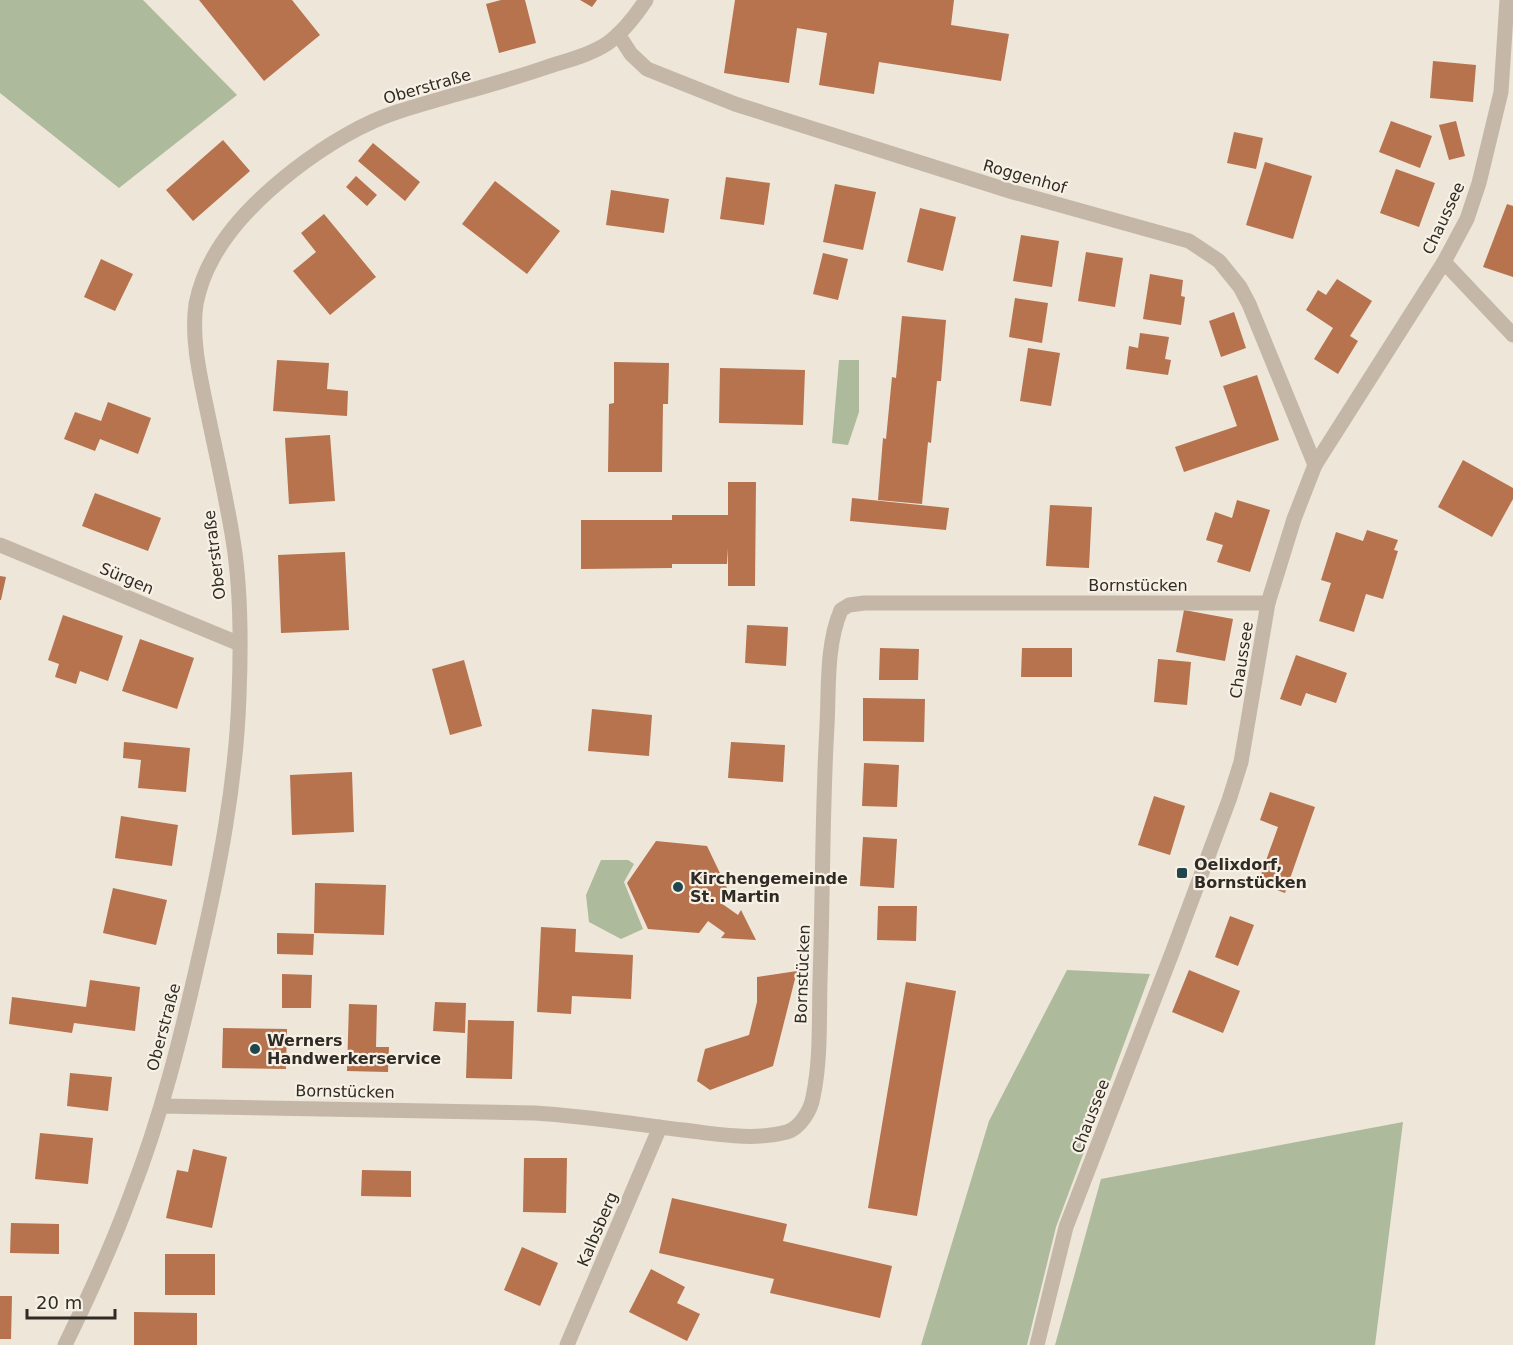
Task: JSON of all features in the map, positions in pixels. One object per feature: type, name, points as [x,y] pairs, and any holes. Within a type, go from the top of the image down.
[{"type":"street","name":"Oberstraße","points":[[65,1345],[128,1203],[161,1106],[188,1006],[219,864],[237,729],[240,644],[234,544],[200,372],[195,332],[196,304],[212,259],[245,215],[325,146],[349,132],[394,113],[507,81],[589,53],[608,43],[618,34],[646,0]]},
{"type":"street","name":"Chaussee","points":[[1037,1345],[1066,1227],[1172,953],[1241,762],[1268,603],[1294,519],[1315,465],[1444,262],[1467,219],[1489,148],[1501,92],[1507,0]]},
{"type":"street","name":"Roggenhof","points":[[618,34],[631,54],[647,69],[735,104],[1013,192],[1189,241],[1204,249],[1231,273],[1244,296],[1315,465]]},
{"type":"street","points":[[1444,262],[1513,335]]},
{"type":"street","name":"Sürgen","points":[[0,545],[240,644]]},
{"type":"street","name":"Bornstücken","points":[[161,1106],[535,1113],[582,1116],[733,1136],[764,1136],[790,1131],[806,1116],[813,1100],[817,1063],[823,795],[830,663],[833,636],[841,610],[849,604],[864,603],[1268,603]]},
{"type":"street","name":"Kalbsberg","points":[[567,1345],[660,1127]]},
{"type":"green space","points":[[0,0],[143,0],[237,95],[119,188],[0,93]]},
{"type":"green space","points":[[839,360],[859,360],[859,412],[848,445],[832,443]]},
{"type":"green space","points":[[601,860],[628,860],[634,864],[624,882],[643,929],[621,939],[589,922],[586,895]]},
{"type":"green space","points":[[1067,970],[1150,974],[1056,1227],[1027,1345],[921,1345],[989,1121]]},
{"type":"green space","points":[[1403,1122],[1375,1345],[1055,1345],[1101,1179]]},
{"type":"building","points":[[199,0],[292,0],[320,35],[264,81]]},
{"type":"building","points":[[501,0],[525,0],[536,43],[499,53],[486,4]]},
{"type":"building","points":[[580,0],[597,0],[592,7]]},
{"type":"building","points":[[735,0],[954,0],[951,25],[1009,34],[1001,81],[879,62],[874,94],[819,85],[827,33],[797,28],[789,83],[724,73]]},
{"type":"building","points":[[1433,61],[1476,65],[1473,102],[1430,98]]},
{"type":"building","points":[[1391,121],[1432,136],[1420,168],[1379,152]]},
{"type":"building","points":[[1456,121],[1465,156],[1449,160],[1439,125]]},
{"type":"building","points":[[1234,132],[1263,138],[1256,169],[1227,163]]},
{"type":"building","points":[[223,140],[250,171],[193,221],[166,190]]},
{"type":"building","points":[[373,143],[420,182],[405,201],[358,161]]},
{"type":"building","points":[[1265,162],[1312,176],[1293,239],[1246,225]]},
{"type":"building","points":[[1396,169],[1435,183],[1419,227],[1380,213]]},
{"type":"building","points":[[356,176],[377,195],[367,206],[346,187]]},
{"type":"building","points":[[726,177],[770,183],[764,225],[720,219]]},
{"type":"building","points":[[495,181],[560,231],[527,274],[462,224]]},
{"type":"building","points":[[835,184],[876,192],[863,250],[823,242]]},
{"type":"building","points":[[611,190],[669,199],[664,233],[606,225]]},
{"type":"building","points":[[1507,204],[1513,206],[1513,277],[1483,267]]},
{"type":"building","points":[[920,208],[956,217],[943,271],[907,262]]},
{"type":"building","points":[[324,214],[376,277],[330,315],[293,271],[316,252],[301,233]]},
{"type":"building","points":[[1021,235],[1059,241],[1052,287],[1013,281]]},
{"type":"building","points":[[1086,252],[1123,258],[1115,307],[1078,301]]},
{"type":"building","points":[[823,253],[848,259],[838,300],[813,294]]},
{"type":"building","points":[[101,259],[133,274],[115,311],[84,297]]},
{"type":"building","points":[[1150,274],[1183,280],[1181,296],[1185,297],[1181,325],[1143,319]]},
{"type":"building","points":[[1337,279],[1372,301],[1350,336],[1358,341],[1338,374],[1314,359],[1333,328],[1306,310],[1318,290],[1326,295]]},
{"type":"building","points":[[1015,298],[1048,303],[1042,343],[1009,337]]},
{"type":"building","points":[[1234,312],[1246,348],[1221,357],[1209,321]]},
{"type":"building","points":[[902,316],[946,320],[941,381],[937,381],[922,504],[878,500],[883,438],[886,439],[892,377],[896,378]]},
{"type":"building","points":[[1140,333],[1169,337],[1165,359],[1171,360],[1168,375],[1126,369],[1129,346],[1138,348]]},
{"type":"building","points":[[1028,348],[1060,353],[1051,406],[1020,401]]},
{"type":"building","points":[[277,360],[329,363],[327,389],[348,391],[347,416],[273,411]]},
{"type":"building","points":[[614,362],[669,363],[668,404],[663,404],[662,472],[608,472],[609,404],[614,403]]},
{"type":"building","points":[[720,368],[805,370],[803,425],[719,423]]},
{"type":"building","points":[[1257,375],[1279,440],[1184,472],[1175,447],[1237,426],[1223,386]]},
{"type":"building","points":[[108,402],[151,418],[138,454],[100,439],[95,451],[64,439],[75,412],[101,421]]},
{"type":"building","points":[[330,435],[335,501],[289,504],[285,438]]},
{"type":"building","points":[[1463,460],[1513,488],[1513,499],[1492,537],[1438,507]]},
{"type":"building","points":[[728,482],[756,482],[755,586],[728,586],[728,548],[727,564],[672,564],[672,568],[581,569],[581,520],[672,520],[672,515],[728,515]]},
{"type":"building","points":[[95,493],[161,518],[148,551],[82,526]]},
{"type":"building","points":[[852,498],[949,508],[946,530],[850,521]]},
{"type":"building","points":[[1237,500],[1270,510],[1250,572],[1217,562],[1223,545],[1206,540],[1215,512],[1232,518]]},
{"type":"building","points":[[1050,505],[1092,507],[1089,568],[1046,566]]},
{"type":"building","points":[[1367,530],[1398,540],[1394,550],[1398,551],[1383,599],[1366,594],[1354,632],[1319,621],[1331,583],[1321,580],[1336,532],[1363,541]]},
{"type":"building","points":[[345,552],[349,630],[281,633],[278,555]]},
{"type":"building","points":[[0,576],[6,577],[1,600],[0,600]]},
{"type":"building","points":[[1184,610],[1233,619],[1225,661],[1176,652]]},
{"type":"building","points":[[63,615],[123,636],[108,681],[80,671],[76,684],[55,677],[59,664],[48,660]]},
{"type":"building","points":[[747,625],[788,627],[786,666],[745,663]]},
{"type":"building","points":[[140,639],[194,658],[177,709],[122,691]]},
{"type":"building","points":[[880,648],[919,649],[918,680],[879,680]]},
{"type":"building","points":[[1022,648],[1072,648],[1072,677],[1021,677]]},
{"type":"building","points":[[1296,655],[1347,673],[1336,703],[1306,693],[1301,706],[1280,699]]},
{"type":"building","points":[[1158,659],[1191,662],[1187,705],[1154,702]]},
{"type":"building","points":[[464,660],[482,726],[450,735],[432,669]]},
{"type":"building","points":[[863,698],[925,699],[924,742],[863,741]]},
{"type":"building","points":[[592,709],[652,715],[649,756],[588,751]]},
{"type":"building","points":[[124,742],[190,748],[186,792],[138,788],[141,760],[123,758]]},
{"type":"building","points":[[731,742],[785,745],[783,782],[728,778]]},
{"type":"building","points":[[864,763],[899,765],[897,807],[862,806]]},
{"type":"building","points":[[352,772],[354,832],[292,835],[290,775]]},
{"type":"building","points":[[1270,792],[1315,807],[1285,893],[1258,883],[1278,827],[1260,820]]},
{"type":"building","points":[[1154,796],[1185,806],[1170,855],[1138,845]]},
{"type":"building","points":[[121,816],[178,825],[172,866],[115,858]]},
{"type":"building","points":[[863,837],[897,839],[894,888],[860,886]]},
{"type":"building","name":"Kirchengemeinde St. Martin","points":[[656,841],[707,846],[729,892],[721,903],[738,915],[741,910],[756,940],[721,938],[725,933],[708,921],[699,933],[648,929],[627,883]]},
{"type":"building","points":[[315,883],[386,885],[384,935],[314,933]]},
{"type":"building","points":[[113,888],[167,900],[156,945],[103,933]]},
{"type":"building","points":[[878,906],[917,906],[916,941],[877,940]]},
{"type":"building","points":[[1230,916],[1254,925],[1238,966],[1215,957]]},
{"type":"building","points":[[541,927],[576,929],[575,952],[633,955],[631,999],[572,996],[571,1014],[537,1012]]},
{"type":"building","points":[[277,933],[314,934],[313,955],[277,954]]},
{"type":"building","points":[[1189,970],[1240,991],[1223,1033],[1172,1012]]},
{"type":"building","points":[[797,971],[773,1066],[710,1090],[697,1081],[705,1049],[749,1035],[757,1002],[757,977]]},
{"type":"building","points":[[282,974],[312,975],[311,1008],[282,1008]]},
{"type":"building","points":[[90,980],[140,987],[135,1031],[74,1023],[72,1033],[9,1024],[12,997],[86,1007]]},
{"type":"building","points":[[906,982],[956,991],[917,1216],[868,1208]]},
{"type":"building","points":[[435,1002],[466,1003],[465,1033],[433,1031]]},
{"type":"building","points":[[349,1004],[377,1005],[376,1047],[389,1047],[388,1072],[347,1071]]},
{"type":"building","points":[[468,1020],[514,1021],[512,1079],[466,1078]]},
{"type":"building","name":"Werners Handwerkerservice","points":[[223,1028],[287,1029],[286,1069],[222,1068]]},
{"type":"building","points":[[70,1073],[112,1077],[108,1111],[67,1106]]},
{"type":"building","points":[[40,1133],[93,1138],[88,1184],[35,1179]]},
{"type":"building","points":[[193,1149],[227,1157],[212,1228],[166,1218],[177,1170],[188,1172]]},
{"type":"building","points":[[524,1158],[567,1158],[566,1213],[523,1212]]},
{"type":"building","points":[[362,1170],[411,1171],[411,1197],[361,1196]]},
{"type":"building","points":[[672,1198],[787,1224],[783,1241],[892,1266],[880,1318],[770,1293],[774,1279],[659,1253]]},
{"type":"building","points":[[11,1223],[59,1224],[59,1254],[10,1253]]},
{"type":"building","points":[[522,1247],[558,1263],[540,1306],[504,1290]]},
{"type":"building","points":[[165,1254],[215,1254],[215,1295],[165,1295]]},
{"type":"building","points":[[651,1269],[685,1287],[677,1303],[700,1314],[687,1341],[629,1312]]},
{"type":"building","points":[[0,1296],[12,1296],[11,1339],[0,1339]]},
{"type":"building","points":[[134,1312],[197,1313],[197,1345],[134,1345]]},
{"type":"place","name":"Oelixdorf, Bornstücken","points":[[1182,873]]},
{"type":"place","name":"Kirchengemeinde St. Martin","points":[[678,887]]},
{"type":"place","name":"Werners Handwerkerservice","points":[[255,1049]]}]
